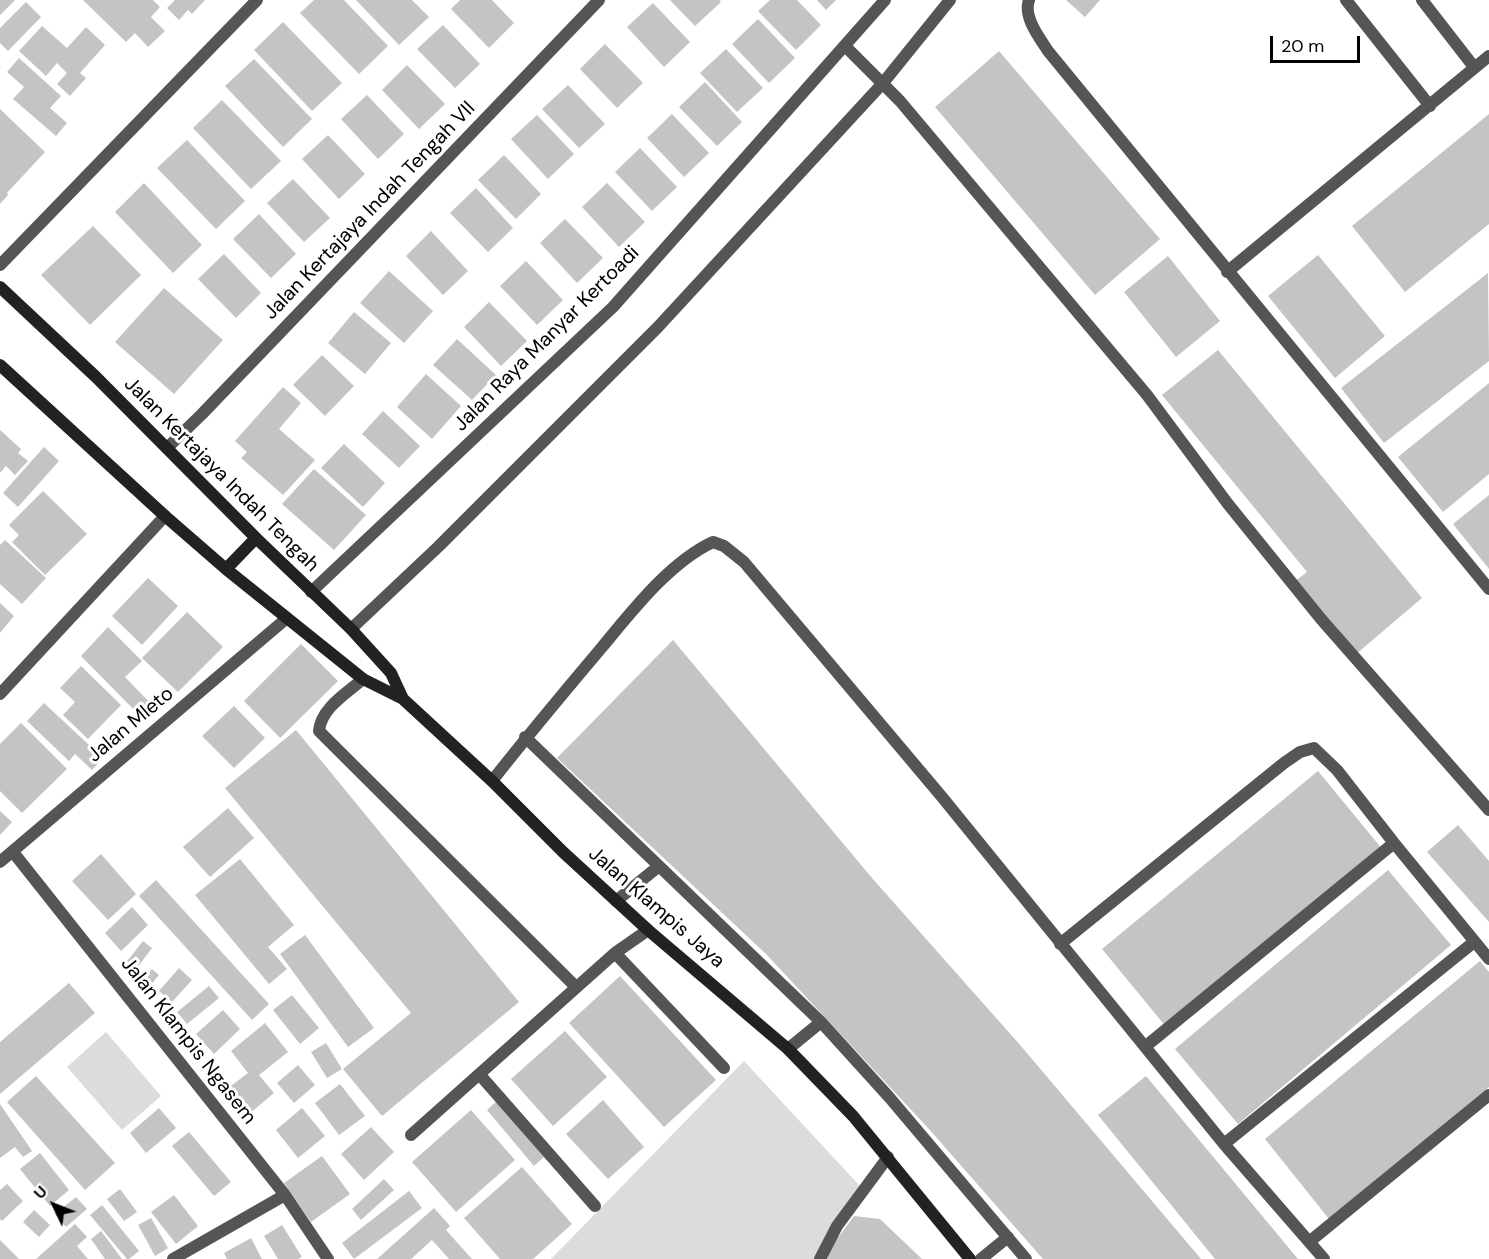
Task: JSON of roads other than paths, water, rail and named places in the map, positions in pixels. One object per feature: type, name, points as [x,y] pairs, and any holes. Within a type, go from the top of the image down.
[{"type":"main road","name":"Jalan Kertajaya Indah Tengah","points":[[0,287],[96,377],[256,538],[351,629],[391,673],[403,699]]},
{"type":"main road","points":[[0,365],[165,516],[292,622]]},
{"type":"main road","points":[[226,568],[256,538]]},
{"type":"main road","name":"Jalan Klampis Jaya","points":[[292,622],[363,679],[403,699],[616,901],[788,1049],[853,1116],[970,1259]]},
{"type":"street","points":[[0,265],[257,0]]},
{"type":"street","name":"Jalan Kertajaya Indah Tengah VII","points":[[167,448],[599,0]]},
{"type":"street","name":"Jalan Raya Manyar Kertoadi","points":[[311,592],[613,307],[849,50],[885,0]]},
{"type":"street","points":[[351,629],[438,547],[657,327],[883,83],[950,0]]},
{"type":"street","points":[[1029,0],[1027,6],[1032,25],[1048,51],[1489,589]]},
{"type":"street","points":[[1346,0],[1430,106]]},
{"type":"street","points":[[1422,0],[1474,67]]},
{"type":"street","points":[[849,50],[900,100],[1147,395],[1228,504],[1321,619],[1489,810]]},
{"type":"street","points":[[1227,272],[1489,56]]},
{"type":"street","points":[[0,694],[165,516]]},
{"type":"street","points":[[492,781],[525,737],[633,610],[677,566],[699,549],[712,542],[724,546],[744,562],[942,797],[1224,1144],[1324,1259]]},
{"type":"street","name":"Jalan Mleto","points":[[0,862],[292,622]]},
{"type":"street","points":[[363,679],[328,710],[320,721],[320,731],[576,987]]},
{"type":"street","points":[[525,737],[821,1022],[889,1097],[1026,1259]]},
{"type":"street","points":[[1060,944],[1299,752],[1314,748],[1337,770],[1489,959]]},
{"type":"street","points":[[1146,1046],[1394,843]]},
{"type":"street","name":"Jalan Klampis Ngasem","points":[[13,852],[285,1195],[328,1259]]},
{"type":"street","points":[[616,901],[659,866]]},
{"type":"street","points":[[411,1135],[615,953],[648,930]]},
{"type":"street","points":[[1224,1144],[1474,942]]},
{"type":"street","points":[[615,953],[724,1068]]},
{"type":"street","points":[[788,1049],[821,1022]]},
{"type":"street","points":[[480,1075],[595,1206]]},
{"type":"street","points":[[1309,1242],[1489,1095]]},
{"type":"street","points":[[820,1259],[837,1226],[888,1157]]},
{"type":"street","points":[[173,1259],[285,1195]]},
{"type":"street","points":[[981,1259],[1008,1237]]}]
